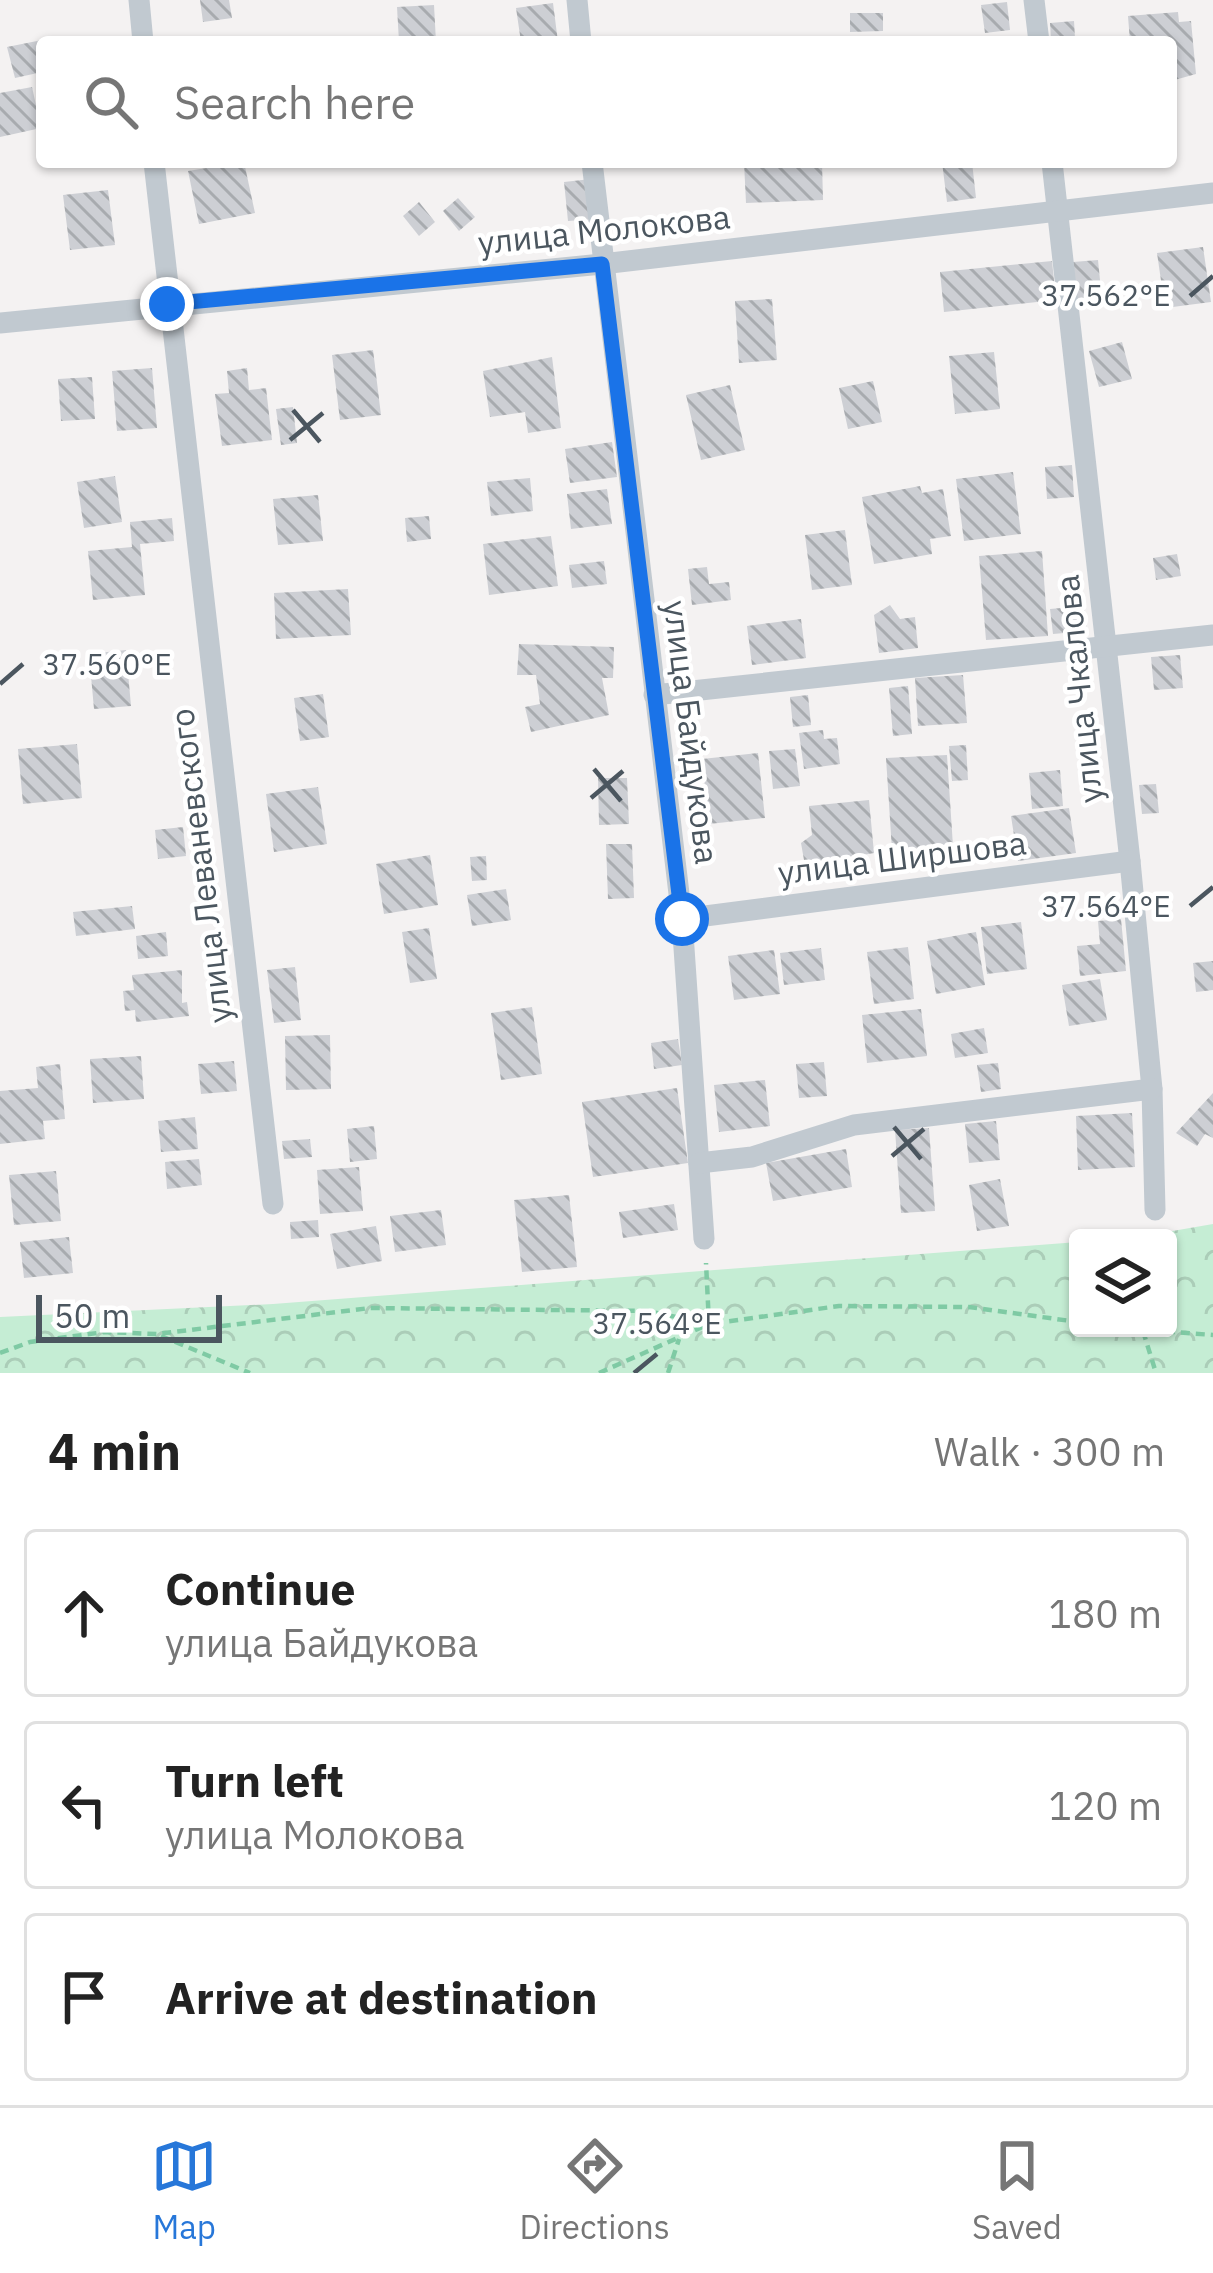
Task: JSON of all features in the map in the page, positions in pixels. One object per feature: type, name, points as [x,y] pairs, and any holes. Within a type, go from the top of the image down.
[{"type":"street","points":[[139,0],[142,36]]},
{"type":"street","points":[[577,0],[580,36]]},
{"type":"street","points":[[1034,0],[1038,36]]},
{"type":"street","name":"улица Леваневского","points":[[155,168],[273,1204]]},
{"type":"street","name":"улица Байдукова","points":[[593,168],[682,919],[704,1239]]},
{"type":"street","name":"улица Чкалова","points":[[1053,168],[1130,861],[1152,1089],[1155,1210]]},
{"type":"street","name":"улица Молокова","points":[[0,323],[602,264],[1213,193]]},
{"type":"street","points":[[654,695],[1213,635]]},
{"type":"street","name":"улица Ширшова","points":[[682,919],[1130,861]]},
{"type":"street","points":[[699,1163],[752,1157],[854,1125],[1152,1089]]},
{"type":"path","points":[[704,1239],[709,1324]]},
{"type":"path","points":[[599,1373],[709,1324],[839,1306],[969,1306],[1069,1321]]},
{"type":"path","points":[[0,1353],[30,1342],[105,1332],[157,1334],[370,1308],[648,1311],[709,1324]]},
{"type":"path","points":[[1177,1333],[1213,1335]]},
{"type":"path","points":[[157,1334],[250,1373]]},
{"type":"path","points":[[1146,1337],[1156,1373]]},
{"type":"path","points":[[668,1373],[680,1339]]},
{"type":"green space","points":[[1213,1224],[1213,1373],[0,1373],[0,1317],[273,1304],[1069,1243],[1069,1337],[1177,1337],[1177,1230]]},
{"type":"building","points":[[200,0],[229,0],[232,18],[203,22]]},
{"type":"building","points":[[1007,2],[1010,30],[985,33],[981,5]]},
{"type":"building","points":[[553,3],[557,36],[520,36],[516,8]]},
{"type":"building","points":[[434,5],[436,36],[399,36],[397,7]]},
{"type":"building","points":[[1178,12],[1179,22],[1191,21],[1196,74],[1177,79],[1177,36],[1130,36],[1128,16]]},
{"type":"building","points":[[850,13],[883,13],[883,31],[850,32]]},
{"type":"building","points":[[1074,21],[1075,36],[1051,36],[1050,23]]},
{"type":"building","points":[[36,41],[36,73],[15,78],[7,47]]},
{"type":"building","points":[[32,87],[36,129],[0,137],[0,93]]},
{"type":"building","points":[[245,168],[255,213],[199,224],[188,171]]},
{"type":"building","points":[[744,168],[822,168],[823,200],[746,203]]},
{"type":"building","points":[[943,168],[973,168],[976,198],[947,202]]},
{"type":"building","points":[[591,179],[595,219],[568,221],[564,182]]},
{"type":"building","points":[[108,190],[115,245],[70,250],[63,195]]},
{"type":"building","points":[[458,198],[475,217],[459,231],[443,211]]},
{"type":"building","points":[[419,202],[435,222],[419,236],[403,216]]},
{"type":"building","points":[[1203,247],[1211,302],[1165,308],[1157,253]]},
{"type":"building","points":[[1098,260],[1102,300],[1077,303],[1073,262]]},
{"type":"building","points":[[1052,261],[1056,300],[944,312],[940,272]]},
{"type":"building","points":[[772,299],[777,360],[739,363],[735,301]]},
{"type":"building","points":[[1122,342],[1132,379],[1099,387],[1089,351]]},
{"type":"building","points":[[373,350],[381,415],[340,420],[332,355]]},
{"type":"building","points":[[994,352],[1000,409],[955,414],[949,356]]},
{"type":"building","points":[[552,357],[561,428],[528,433],[525,412],[490,417],[483,371]]},
{"type":"building","points":[[152,368],[157,428],[117,431],[112,371]]},
{"type":"building","points":[[247,368],[249,390],[266,388],[272,440],[222,446],[215,394],[229,393],[227,371]]},
{"type":"building","points":[[92,377],[95,419],[61,421],[58,379]]},
{"type":"building","points":[[873,381],[882,422],[848,429],[839,388]]},
{"type":"building","points":[[730,385],[745,450],[701,460],[686,395]]},
{"type":"building","points":[[293,407],[297,443],[281,445],[276,409]]},
{"type":"building","points":[[612,442],[617,477],[570,483],[565,449]]},
{"type":"building","points":[[1072,465],[1074,497],[1047,499],[1045,467]]},
{"type":"building","points":[[1013,472],[1021,534],[964,541],[956,479]]},
{"type":"building","points":[[115,476],[122,522],[84,528],[77,482]]},
{"type":"building","points":[[530,478],[533,511],[491,516],[487,482]]},
{"type":"building","points":[[920,486],[922,493],[943,489],[951,536],[930,539],[932,554],[874,564],[862,497]]},
{"type":"building","points":[[607,489],[612,524],[571,529],[567,494]]},
{"type":"building","points":[[318,495],[323,541],[278,545],[273,499]]},
{"type":"building","points":[[429,516],[431,539],[407,542],[405,518]]},
{"type":"building","points":[[172,518],[174,541],[140,544],[145,595],[93,600],[88,551],[132,547],[130,522]]},
{"type":"building","points":[[845,530],[852,585],[812,590],[805,535]]},
{"type":"building","points":[[551,536],[558,586],[489,595],[483,544]]},
{"type":"building","points":[[1042,551],[1048,636],[986,640],[979,556]]},
{"type":"building","points":[[1177,554],[1181,576],[1156,580],[1153,558]]},
{"type":"building","points":[[604,561],[607,584],[572,588],[569,565]]},
{"type":"building","points":[[707,567],[709,584],[729,582],[731,600],[692,605],[688,569]]},
{"type":"building","points":[[348,589],[351,635],[276,639],[274,593]]},
{"type":"building","points":[[890,605],[900,619],[915,617],[918,648],[879,653],[874,615]]},
{"type":"building","points":[[1084,606],[1087,631],[1053,634],[1050,609]]},
{"type":"building","points":[[801,619],[806,658],[752,665],[747,626]]},
{"type":"building","points":[[519,644],[614,647],[613,678],[602,678],[609,715],[531,732],[525,707],[540,704],[536,675],[517,675]]},
{"type":"building","points":[[126,650],[131,706],[94,709],[89,654]]},
{"type":"building","points":[[1180,655],[1183,688],[1154,690],[1151,657]]},
{"type":"building","points":[[963,675],[967,723],[918,726],[915,678]]},
{"type":"building","points":[[908,686],[912,734],[893,736],[889,688]]},
{"type":"building","points":[[323,694],[329,737],[300,741],[294,698]]},
{"type":"building","points":[[808,695],[811,725],[793,727],[790,697]]},
{"type":"building","points":[[823,730],[824,739],[837,738],[840,764],[804,769],[799,733]]},
{"type":"building","points":[[77,744],[82,798],[23,804],[18,749]]},
{"type":"building","points":[[966,745],[968,780],[952,781],[949,746]]},
{"type":"building","points":[[795,749],[800,786],[773,789],[769,751]]},
{"type":"building","points":[[758,753],[765,818],[709,824],[702,759]]},
{"type":"building","points":[[947,755],[953,846],[892,850],[886,758]]},
{"type":"building","points":[[1060,770],[1063,806],[1032,809],[1029,773]]},
{"type":"building","points":[[598,778],[627,778],[629,824],[599,825]]},
{"type":"building","points":[[1156,784],[1159,813],[1142,814],[1139,785]]},
{"type":"building","points":[[318,787],[327,844],[274,852],[266,794]]},
{"type":"building","points":[[869,800],[874,853],[813,864],[804,860],[801,843],[812,835],[809,806]]},
{"type":"building","points":[[1069,808],[1076,853],[1018,861],[1011,816]]},
{"type":"building","points":[[183,827],[186,856],[158,859],[155,830]]},
{"type":"building","points":[[606,844],[632,844],[634,898],[608,899]]},
{"type":"building","points":[[430,855],[438,905],[384,914],[376,864]]},
{"type":"building","points":[[486,856],[487,880],[472,881],[470,857]]},
{"type":"building","points":[[506,889],[511,920],[472,926],[467,895]]},
{"type":"building","points":[[132,906],[135,929],[76,936],[73,912]]},
{"type":"building","points":[[1121,919],[1126,971],[1080,976],[1077,946],[1100,944],[1098,921]]},
{"type":"building","points":[[1021,922],[1027,969],[987,974],[981,927]]},
{"type":"building","points":[[429,928],[437,979],[410,983],[402,932]]},
{"type":"building","points":[[166,932],[168,956],[138,959],[136,936]]},
{"type":"building","points":[[976,932],[985,985],[936,994],[927,941]]},
{"type":"building","points":[[908,947],[914,999],[874,1004],[867,952]]},
{"type":"building","points":[[821,948],[825,980],[784,985],[780,953]]},
{"type":"building","points":[[774,950],[780,994],[734,1000],[728,956]]},
{"type":"building","points":[[1213,961],[1213,990],[1196,992],[1193,963]]},
{"type":"building","points":[[295,967],[301,1020],[274,1023],[267,970]]},
{"type":"building","points":[[182,970],[182,1003],[187,1002],[189,1016],[136,1022],[135,1010],[125,1011],[123,991],[134,990],[132,975]]},
{"type":"building","points":[[1100,979],[1107,1020],[1069,1026],[1062,985]]},
{"type":"building","points":[[532,1007],[542,1074],[501,1080],[491,1013]]},
{"type":"building","points":[[921,1009],[927,1056],[867,1063],[862,1015]]},
{"type":"building","points":[[984,1028],[988,1053],[955,1058],[951,1034]]},
{"type":"building","points":[[330,1035],[331,1089],[286,1090],[285,1036]]},
{"type":"building","points":[[678,1039],[682,1065],[654,1069],[651,1043]]},
{"type":"building","points":[[141,1056],[144,1099],[93,1103],[90,1059]]},
{"type":"building","points":[[234,1061],[237,1091],[201,1094],[198,1064]]},
{"type":"building","points":[[824,1062],[827,1096],[799,1098],[796,1064]]},
{"type":"building","points":[[998,1063],[1001,1089],[981,1092],[977,1065]]},
{"type":"building","points":[[60,1064],[65,1119],[43,1121],[45,1139],[0,1144],[0,1091],[38,1088],[36,1067]]},
{"type":"building","points":[[765,1080],[770,1126],[719,1132],[714,1085]]},
{"type":"building","points":[[677,1088],[688,1163],[593,1177],[582,1102]]},
{"type":"building","points":[[1213,1093],[1213,1138],[1205,1134],[1197,1146],[1176,1133]]},
{"type":"building","points":[[1132,1113],[1135,1167],[1078,1170],[1076,1116]]},
{"type":"building","points":[[195,1117],[198,1149],[161,1152],[158,1121]]},
{"type":"building","points":[[996,1121],[1000,1160],[969,1163],[965,1124]]},
{"type":"building","points":[[374,1126],[377,1159],[350,1162],[347,1129]]},
{"type":"building","points":[[929,1128],[935,1211],[901,1213],[895,1130]]},
{"type":"building","points":[[310,1139],[312,1157],[284,1159],[282,1141]]},
{"type":"building","points":[[846,1149],[852,1187],[773,1201],[766,1163]]},
{"type":"building","points":[[199,1159],[202,1185],[167,1189],[165,1162]]},
{"type":"building","points":[[359,1167],[363,1211],[320,1214],[317,1170]]},
{"type":"building","points":[[56,1171],[61,1221],[14,1225],[9,1175]]},
{"type":"building","points":[[1000,1179],[1009,1226],[977,1231],[969,1185]]},
{"type":"building","points":[[569,1195],[577,1267],[522,1272],[514,1200]]},
{"type":"building","points":[[674,1204],[678,1230],[623,1238],[619,1212]]},
{"type":"building","points":[[441,1210],[446,1245],[395,1252],[390,1216]]},
{"type":"building","points":[[318,1220],[319,1237],[291,1239],[290,1222]]},
{"type":"building","points":[[376,1226],[382,1261],[337,1269],[330,1234]]},
{"type":"building","points":[[69,1237],[73,1273],[24,1278],[20,1242]]},
{"type":"route","points":[[167,304],[602,264],[682,919]]}]
